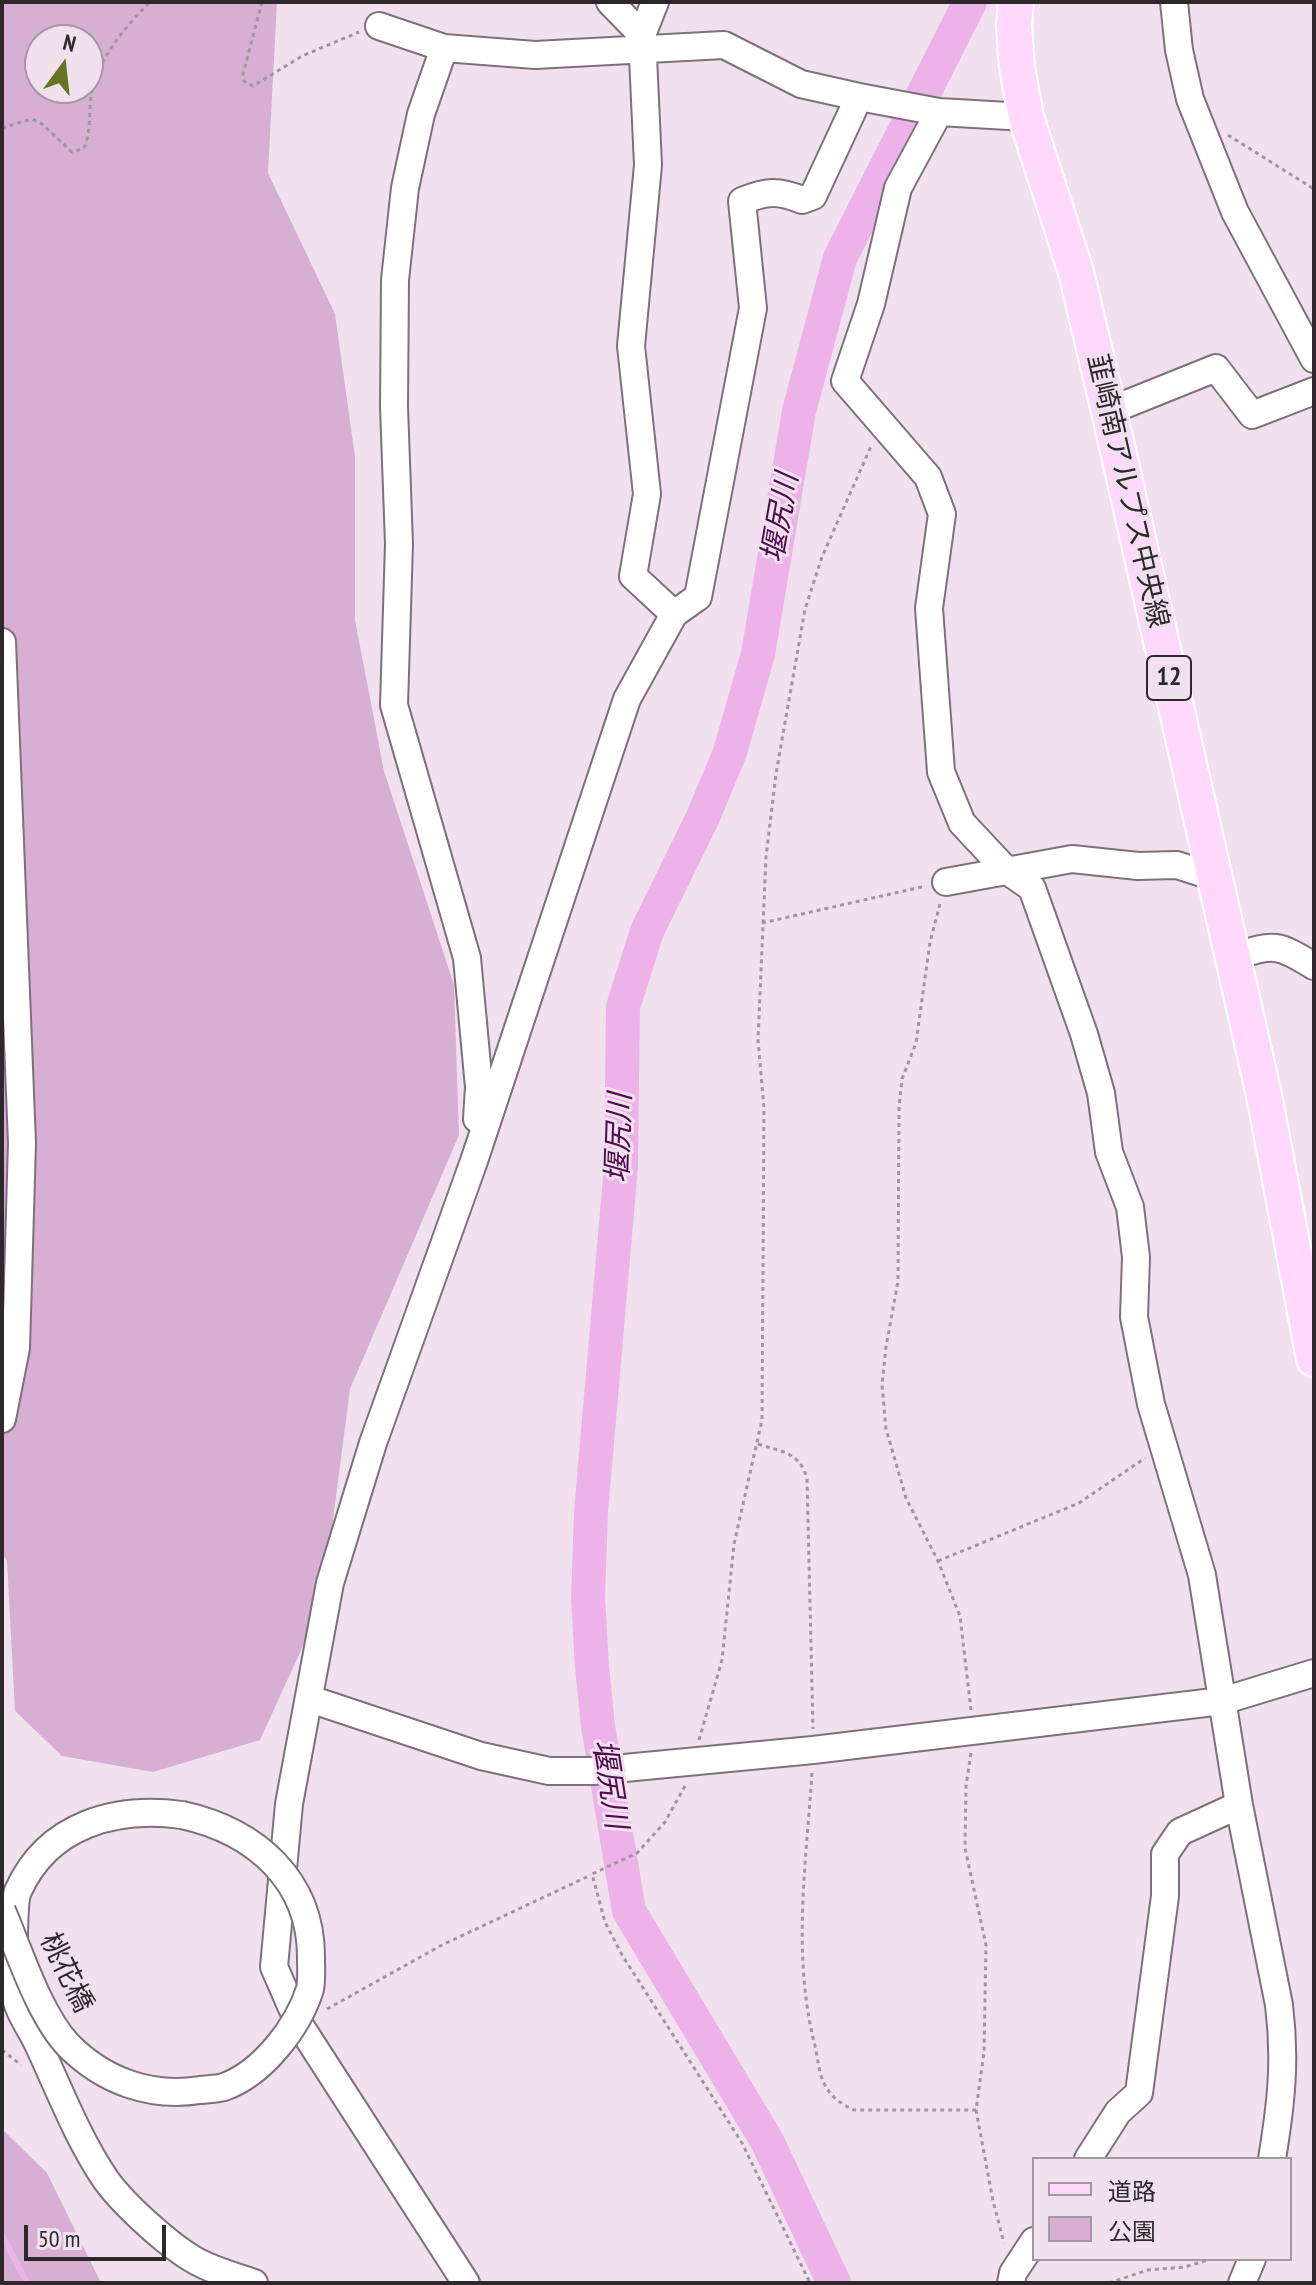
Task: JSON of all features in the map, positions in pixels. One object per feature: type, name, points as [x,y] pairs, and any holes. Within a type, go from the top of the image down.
[{"type":"main road","name":"韮崎南アルプス中央線","points":[[1016,2],[1017,67],[1026,117],[1076,272],[1109,411],[1264,1095],[1314,1359]]},
{"type":"street","points":[[610,2],[642,43]]},
{"type":"street","points":[[655,2],[642,43],[648,165],[631,346],[647,494],[633,576],[674,614]]},
{"type":"street","points":[[1174,2],[1179,50],[1196,112],[1235,212],[1314,359]]},
{"type":"street","points":[[379,26],[444,48],[535,55],[642,43],[724,45],[801,84],[894,106],[1026,117]]},
{"type":"street","points":[[444,48],[421,114],[405,188],[395,280],[394,407],[399,544],[394,705],[467,958],[479,1087],[474,1161]]},
{"type":"street","points":[[466,2283],[299,2024],[274,1967],[289,1804],[330,1583],[373,1443],[474,1161],[627,699],[674,614],[698,597],[753,308],[742,201],[783,192],[802,200],[813,196],[859,97]]},
{"type":"street","points":[[938,112],[898,188],[871,304],[845,381],[928,477],[942,514],[929,608],[941,772],[962,823],[1006,870],[1032,888],[1084,1034],[1101,1093],[1109,1152],[1130,1207],[1136,1257],[1134,1317],[1151,1404],[1202,1575],[1239,1805],[1279,2005],[1283,2038],[1283,2089],[1272,2157]]},
{"type":"street","points":[[1109,411],[1216,368],[1252,415],[1314,391]]},
{"type":"street","points":[[2,642],[22,1143],[16,1348],[2,1419]]},
{"type":"street","points":[[946,882],[1072,859],[1138,866],[1177,865],[1214,877]]},
{"type":"street","points":[[1234,957],[1267,946],[1290,951],[1314,966]]},
{"type":"street","points":[[310,1699],[481,1756],[549,1771],[593,1771],[813,1750],[1222,1701],[1314,1673]]},
{"type":"street","points":[[1089,2157],[1118,2112],[1139,2093],[1165,1896],[1165,1854],[1180,1832],[1239,1805]]},
{"type":"street","name":"桃花橋","points":[[2,1911],[41,2003],[67,2044],[102,2073],[152,2092],[180,2094],[224,2087],[261,2064],[287,2036],[310,1988],[311,1941],[298,1897],[272,1858],[239,1835],[210,1821],[154,1811],[124,1813],[91,1822],[65,1835],[35,1863],[17,1894],[15,1997],[87,2147],[107,2181],[197,2273],[254,2283]]},
{"type":"street","points":[[1012,2278],[1032,2244]]},
{"type":"street","points":[[1242,2283],[1251,2261]]},
{"type":"path","points":[[2,128],[32,119],[42,124],[72,152],[84,148],[90,127],[92,92],[101,65],[131,20],[150,2]]},
{"type":"path","points":[[262,2],[243,74],[244,81],[253,86],[329,43],[379,26]]},
{"type":"path","points":[[1196,112],[1265,160],[1314,189]]},
{"type":"path","points":[[299,2024],[442,1945],[637,1853],[665,1822],[684,1787],[722,1660],[734,1544],[758,1444],[764,1389],[764,1108],[758,1040],[766,857],[776,774],[805,609],[822,557],[882,423]]},
{"type":"path","points":[[762,923],[946,882],[930,942],[916,1043],[902,1079],[899,1107],[898,1281],[882,1385],[886,1429],[906,1498],[938,1561],[960,1616],[974,1730],[966,1786],[965,1848],[986,1945],[984,2052],[976,2110],[993,2201],[1012,2278]]},
{"type":"path","points":[[758,1444],[791,1454],[803,1465],[807,1479],[813,1750],[801,1932],[802,1976],[824,2085],[836,2101],[854,2110],[976,2110]]},
{"type":"path","points":[[938,1561],[1079,1503],[1165,1444]]},
{"type":"path","points":[[592,1874],[605,1922],[616,1944],[742,2143],[810,2283]]},
{"type":"path","points":[[1109,2283],[1148,2270],[1185,2267],[1204,2261]]},
{"type":"green space","points":[[2,2],[277,2],[268,173],[335,314],[355,457],[355,620],[384,771],[454,985],[459,1135],[350,1389],[322,1604],[260,1740],[153,1772],[62,1756],[15,1711],[7,1561],[2,1553]]},
{"type":"green space","points":[[2,2129],[47,2173],[101,2283],[2,2283]]},
{"type":"waterway","name":"堰尻川","points":[[834,2283],[767,2141],[629,1911],[598,1726],[592,1667],[588,1598],[591,1512],[621,1166],[623,1007],[647,931],[703,817],[730,752],[758,654],[799,411],[840,258],[970,2]]},
{"type":"waterway","points":[[2,2235],[27,2283]]}]
